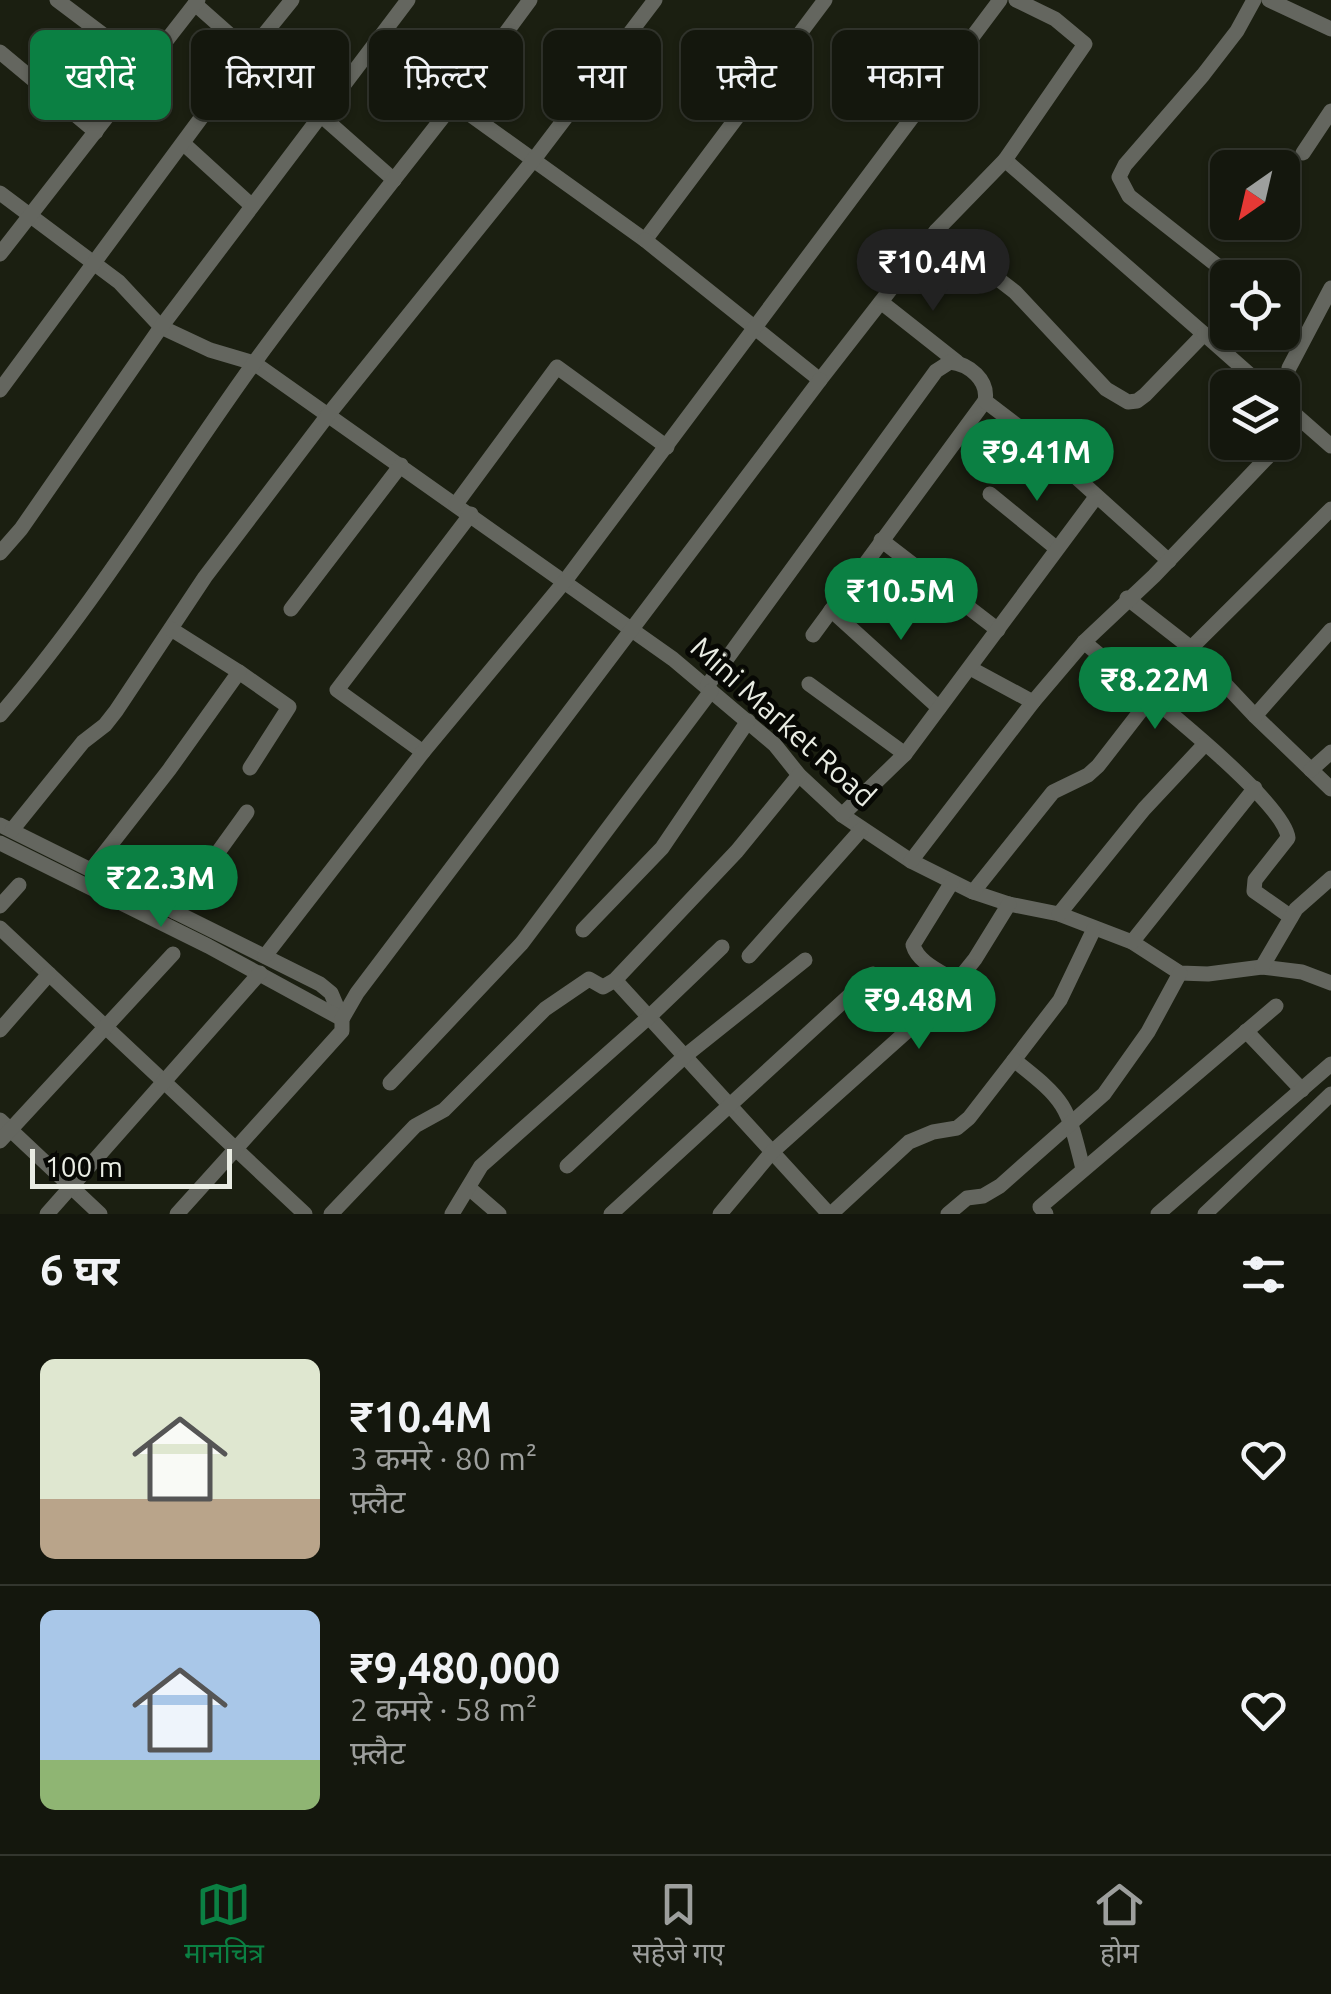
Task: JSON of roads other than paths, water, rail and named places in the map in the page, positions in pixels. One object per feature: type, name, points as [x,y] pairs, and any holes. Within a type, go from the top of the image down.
[{"type":"street","points":[[57,0],[97,30]]},
{"type":"street","points":[[268,30],[292,0]]},
{"type":"street","points":[[349,77],[408,0]]},
{"type":"street","points":[[508,30],[530,0]]},
{"type":"street","points":[[177,1214],[342,1030],[342,1018],[331,993],[265,956],[6,828],[83,742],[105,726],[205,577],[328,414],[535,158],[655,0]]},
{"type":"street","points":[[644,240],[825,0]]},
{"type":"street","points":[[265,956],[422,752],[565,581],[1000,0]]},
{"type":"street","points":[[342,1018],[820,380],[936,232],[1005,160],[1086,44],[1055,19],[1016,0]]},
{"type":"street","points":[[1210,260],[1129,196],[1120,177],[1125,165],[1237,31],[1254,0]]},
{"type":"street","points":[[1269,0],[1331,29]]},
{"type":"street","points":[[171,32],[192,3],[223,30]]},
{"type":"street","points":[[0,52],[96,132]]},
{"type":"street","points":[[1303,154],[1331,110]]},
{"type":"street","points":[[0,254],[105,120]]},
{"type":"street","points":[[0,390],[201,120]]},
{"type":"street","points":[[0,553],[161,327],[316,120]]},
{"type":"street","points":[[326,120],[394,180]]},
{"type":"street","points":[[0,715],[40,670],[93,599],[254,363],[441,120]]},
{"type":"street","points":[[479,120],[644,240],[820,380]]},
{"type":"street","points":[[184,144],[252,206]]},
{"type":"street","points":[[1005,160],[1245,370]]},
{"type":"street","points":[[0,193],[119,282],[161,327]]},
{"type":"street","points":[[936,232],[1006,284],[1106,389],[1128,402],[1145,396],[1204,334]]},
{"type":"street","points":[[1290,368],[1331,288]]},
{"type":"street","points":[[813,635],[985,401],[985,386],[964,365],[881,302]]},
{"type":"street","name":"Mini Market Road","points":[[161,327],[210,350],[254,363],[565,581],[709,688],[775,745],[799,775],[861,830],[973,892],[1058,914],[1132,942],[1180,972]]},
{"type":"street","points":[[390,1082],[522,942],[936,371],[944,364],[956,362]]},
{"type":"street","points":[[456,504],[557,367],[667,447]]},
{"type":"street","points":[[985,401],[1169,561]]},
{"type":"street","points":[[1302,420],[1331,446]]},
{"type":"street","points":[[911,861],[1084,642],[1169,561],[1265,460]]},
{"type":"street","points":[[291,609],[401,465]]},
{"type":"street","points":[[990,494],[1056,548]]},
{"type":"street","points":[[842,815],[904,754],[1096,497]]},
{"type":"street","points":[[1192,648],[1331,509]]},
{"type":"street","points":[[422,752],[337,690],[471,514]]},
{"type":"street","points":[[880,540],[998,630]]},
{"type":"street","points":[[1127,598],[1192,648],[1331,789]]},
{"type":"street","points":[[831,610],[939,708]]},
{"type":"street","points":[[171,629],[289,707],[250,768]]},
{"type":"street","points":[[1255,716],[1331,630]]},
{"type":"street","points":[[1084,642],[1255,788],[1284,825],[1288,838],[1255,880],[1254,890],[1291,917]]},
{"type":"street","points":[[970,668],[1033,702]]},
{"type":"street","points":[[91,870],[170,770],[239,672]]},
{"type":"street","points":[[809,684],[904,754]]},
{"type":"street","points":[[973,892],[1053,792],[1088,776],[1150,699]]},
{"type":"street","points":[[582,930],[662,848],[748,721]]},
{"type":"street","points":[[1058,914],[1144,809],[1204,744]]},
{"type":"street","points":[[1311,770],[1331,752]]},
{"type":"street","points":[[331,1214],[415,1126],[444,1110],[545,1009],[589,980],[603,987],[616,980],[737,852],[799,775]]},
{"type":"street","points":[[1132,942],[1255,788]]},
{"type":"street","points":[[175,912],[247,812]]},
{"type":"street","points":[[749,956],[861,830]]},
{"type":"street","points":[[0,843],[342,1018]]},
{"type":"street","points":[[1262,968],[1291,917],[1331,878]]},
{"type":"street","points":[[952,882],[912,945],[922,960],[957,982]]},
{"type":"street","points":[[0,906],[19,886]]},
{"type":"street","points":[[720,1214],[772,1152],[902,1037],[957,982],[1009,904]]},
{"type":"street","points":[[0,928],[305,1214]]},
{"type":"street","points":[[616,980],[829,1214],[908,1142],[933,1132],[948,1132],[969,1118],[1060,1000],[1094,929]]},
{"type":"street","points":[[452,1214],[481,1166],[650,1018],[722,947]]},
{"type":"street","points":[[100,1214],[3,1130],[174,954]]},
{"type":"street","points":[[567,1166],[685,1056],[805,960]]},
{"type":"street","points":[[948,1214],[968,1198],[983,1196],[1000,1186],[1104,1094],[1148,1032],[1180,972],[1208,974],[1262,968],[1302,972],[1331,983]]},
{"type":"street","points":[[47,1214],[260,973]]},
{"type":"street","points":[[0,1030],[49,974]]},
{"type":"street","points":[[611,1214],[873,974]]},
{"type":"street","points":[[1039,1212],[1082,1168],[1276,1006]]},
{"type":"street","points":[[1246,1031],[1302,1090]]},
{"type":"street","points":[[1014,1060],[1057,1094],[1071,1120],[1082,1168]]},
{"type":"street","points":[[1158,1214],[1331,1064]]},
{"type":"street","points":[[1204,1214],[1331,1094]]},
{"type":"street","points":[[470,1188],[499,1214]]}]
